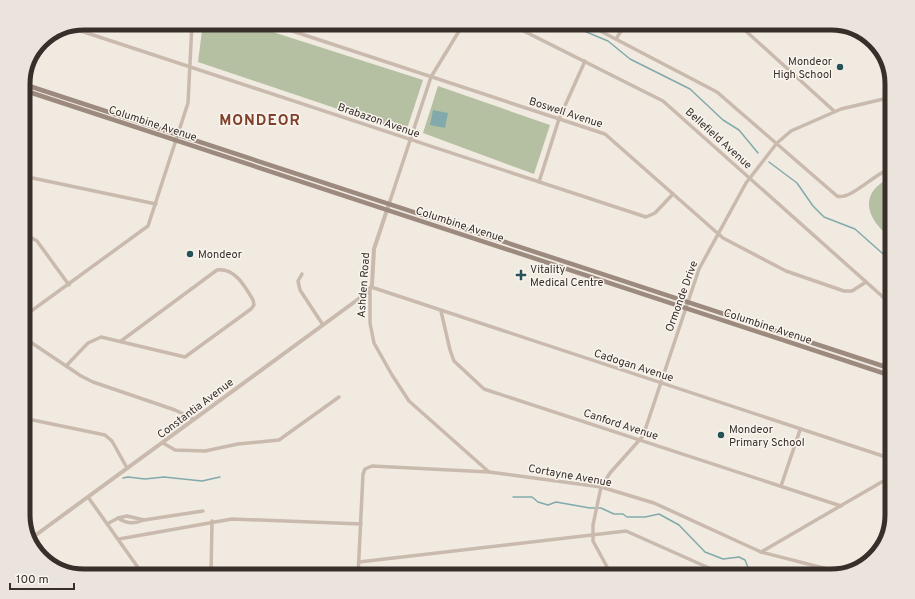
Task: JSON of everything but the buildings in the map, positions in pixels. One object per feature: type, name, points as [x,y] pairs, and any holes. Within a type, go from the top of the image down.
[{"type":"main road","name":"Columbine Avenue","points":[[30,86],[885,367]]},
{"type":"main road","name":"Columbine Avenue","points":[[30,92],[885,374]]},
{"type":"main road","points":[[94,114],[96,108]]},
{"type":"main road","points":[[248,164],[249,158]]},
{"type":"main road","points":[[316,186],[318,181]]},
{"type":"main road","points":[[462,234],[463,229]]},
{"type":"main road","points":[[536,259],[538,253]]},
{"type":"main road","points":[[609,283],[611,277]]},
{"type":"main road","points":[[766,334],[768,329]]},
{"type":"main road","points":[[843,360],[845,354]]},
{"type":"street","name":"Brabazon Avenue","points":[[79,30],[646,217],[655,213],[674,194]]},
{"type":"street","points":[[30,312],[146,228],[156,204],[188,103],[192,30]]},
{"type":"street","name":"Boswell Avenue","points":[[289,30],[609,136],[718,234],[756,256],[778,268],[844,291],[852,291],[866,282]]},
{"type":"street","name":"Ashden Road","points":[[460,30],[431,77],[374,249],[370,323],[374,343],[392,375],[412,404],[489,472]]},
{"type":"street","name":"Bellefield Avenue","points":[[522,30],[663,101],[885,299]]},
{"type":"street","points":[[599,30],[711,88],[840,197],[848,195],[885,171]]},
{"type":"street","points":[[616,39],[621,31],[624,30]]},
{"type":"street","points":[[745,30],[834,111]]},
{"type":"street","points":[[539,182],[559,119],[585,61]]},
{"type":"street","name":"Ormonde Drive","points":[[608,569],[595,546],[593,534],[601,487],[610,474],[640,440],[647,427],[699,269],[749,178],[777,143],[791,131],[834,111],[856,104],[885,98]]},
{"type":"street","points":[[30,177],[156,204]]},
{"type":"street","points":[[30,237],[37,241],[69,285]]},
{"type":"street","points":[[66,366],[95,339],[107,337],[121,341],[179,356],[189,354],[253,307],[253,300],[234,274],[228,270],[214,271],[121,341]]},
{"type":"street","points":[[302,274],[298,281],[300,290],[323,325]]},
{"type":"street","name":"Cadogan Avenue","points":[[371,289],[661,383],[800,430],[885,456]]},
{"type":"street","name":"Constantia Avenue","points":[[35,536],[371,289]]},
{"type":"street","name":"Canford Avenue","points":[[441,311],[452,357],[457,365],[481,387],[841,506]]},
{"type":"street","points":[[30,342],[93,382],[175,410],[194,419]]},
{"type":"street","points":[[163,443],[175,450],[205,451],[238,444],[279,440],[339,397]]},
{"type":"street","points":[[30,419],[105,435],[112,441],[127,468]]},
{"type":"street","points":[[781,486],[800,430]]},
{"type":"street","name":"Cortayne Avenue","points":[[361,524],[363,474],[365,468],[374,466],[489,472],[601,487],[654,503],[762,552],[828,569]]},
{"type":"street","points":[[762,552],[885,480]]},
{"type":"street","points":[[88,497],[139,569]]},
{"type":"street","points":[[118,518],[129,523],[138,523],[144,520],[203,511]]},
{"type":"street","points":[[107,524],[118,518],[127,516],[144,520]]},
{"type":"street","points":[[119,539],[212,521],[239,518],[361,524],[358,569]]},
{"type":"street","points":[[211,569],[212,521]]},
{"type":"street","points":[[359,562],[593,534],[629,532],[711,569]]},
{"type":"green space","points":[[202,30],[267,30],[423,80],[406,132],[198,62]]},
{"type":"green space","points":[[438,86],[550,125],[534,174],[423,133]]},
{"type":"green space","points":[[885,181],[885,234],[876,224],[869,207],[873,191]]},
{"type":"water","points":[[433,110],[448,113],[445,128],[430,125]]},
{"type":"waterway","points":[[582,30],[608,41],[630,59],[690,89],[723,120],[739,130],[758,153]]},
{"type":"waterway","points":[[769,162],[797,183],[813,206],[824,217],[855,229],[885,255]]},
{"type":"waterway","points":[[123,478],[128,477],[145,479],[164,477],[202,481],[220,477]]},
{"type":"waterway","points":[[513,497],[532,497],[538,502],[548,505],[556,502],[590,508],[601,508],[614,514],[623,514],[627,517],[645,517],[659,514],[679,525],[705,552],[723,559],[739,557],[745,560],[749,569]]},
{"type":"place","name":"Mondeor High School","points":[[840,67]]},
{"type":"place","name":"Mondeor","points":[[190,254]]},
{"type":"place","name":"Vitality Medical Centre","points":[[521,275]]},
{"type":"place","name":"Mondeor Primary School","points":[[721,435]]},
{"type":"district","name":"MONDEOR","points":[[260,120]]}]
